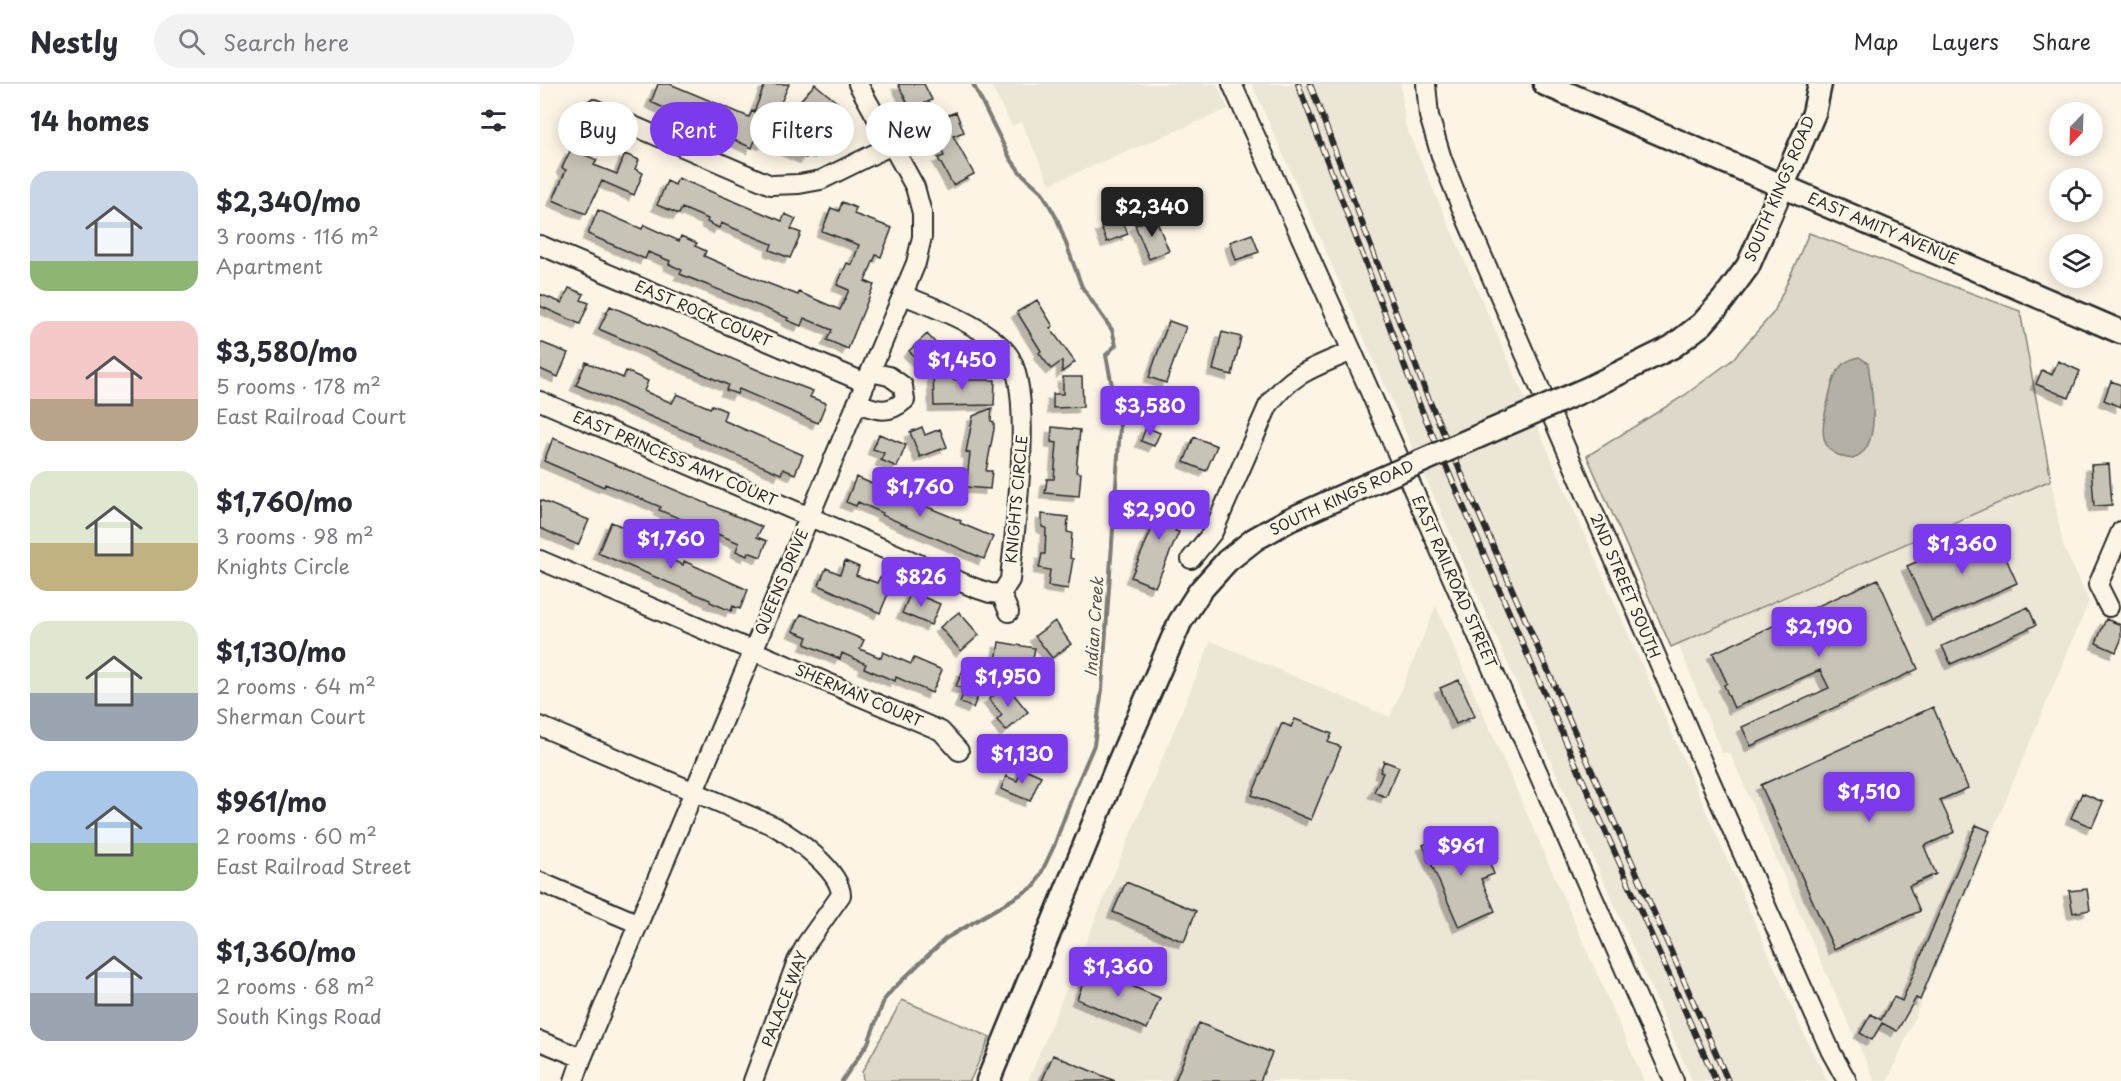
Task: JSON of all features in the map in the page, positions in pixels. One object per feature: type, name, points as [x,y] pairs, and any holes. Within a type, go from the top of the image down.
[{"type":"main road","name":"EAST AMITY AVENUE","points":[[1545,84],[2121,332]]},
{"type":"main road","name":"SOUTH KINGS ROAD","points":[[987,1081],[1117,767],[1180,622],[1206,584],[1227,561],[1255,539],[1289,520],[1590,388],[1672,347],[1702,324],[1748,266],[1814,113],[1820,84]]},
{"type":"street","name":"QUEENS DRIVE","points":[[858,84],[868,102]]},
{"type":"street","name":"EAST RAILROAD STREET","points":[[1232,84],[1674,1081]]},
{"type":"street","name":"2ND STREET SOUTH","points":[[1426,84],[1429,116],[1442,159],[1462,209],[1714,790],[1831,1052],[1847,1081]]},
{"type":"street","points":[[638,128],[771,185],[821,180],[870,156]]},
{"type":"street","name":"QUEENS DRIVE","points":[[574,1081],[916,263],[922,237],[922,213],[915,187],[898,156]]},
{"type":"street","name":"EAST ROCK COURT","points":[[540,245],[868,378]]},
{"type":"street","name":"KNIGHTS CIRCLE","points":[[903,295],[933,307],[984,333],[1007,353],[1017,371],[1023,430],[1010,580],[1001,594]]},
{"type":"street","points":[[1191,559],[1213,532],[1268,406],[1280,389],[1296,376],[1352,351]]},
{"type":"street","points":[[857,403],[876,410],[894,409],[905,400],[903,386],[889,376],[868,378]]},
{"type":"street","name":"EAST PRINCESS AMY COURT","points":[[540,401],[809,517]]},
{"type":"street","points":[[809,517],[975,588],[1001,594],[1009,612]]},
{"type":"street","points":[[2109,607],[2098,585],[2121,531]]},
{"type":"street","name":"SHERMAN COURT","points":[[540,560],[941,731],[959,751]]},
{"type":"street","points":[[540,726],[695,792]]},
{"type":"street","name":"PALACE WAY","points":[[695,792],[788,834],[830,871],[841,887],[841,895],[837,903],[807,943],[797,962],[753,1081]]},
{"type":"street","points":[[540,882],[639,924]]},
{"type":"street","points":[[540,1041],[582,1058]]},
{"type":"shaded area","points":[[990,84],[1217,84],[1228,109],[1050,184],[1021,122],[1012,126]]},
{"type":"shaded area","points":[[1252,84],[1401,84],[1405,125],[1807,1041],[1828,1081],[1692,1081]]},
{"type":"shaded area","points":[[1809,233],[2020,311],[2051,480],[1671,647],[1587,456],[1685,395],[1732,360],[1774,312]]},
{"type":"shaded area","points":[[1859,357],[1868,363],[1873,420],[1869,442],[1864,451],[1853,459],[1832,452],[1827,446],[1823,430],[1835,376],[1843,364]]},
{"type":"shaded area","points":[[2051,480],[2063,546],[2089,601],[1888,1081],[1875,1081],[1730,753],[1722,753],[1678,644]]},
{"type":"shaded area","points":[[1436,606],[1644,1081],[1028,1081],[1211,641],[1390,717]]},
{"type":"shaded area","points":[[902,1000],[990,1037],[970,1081],[863,1081],[862,1072]]},
{"type":"building","points":[[658,84],[670,84],[713,102],[651,102]]},
{"type":"building","points":[[765,84],[789,84],[781,102],[758,102]]},
{"type":"building","points":[[815,84],[837,102],[799,102]]},
{"type":"building","points":[[898,84],[924,84],[932,100],[928,102],[907,102]]},
{"type":"building","points":[[738,112],[749,117],[750,115],[750,147],[738,142]]},
{"type":"building","points":[[956,112],[964,132],[953,136],[974,174],[953,185],[938,158],[952,156],[952,114]]},
{"type":"building","points":[[568,156],[588,156],[597,160],[594,165],[617,174],[624,156],[630,156],[639,160],[635,169],[643,173],[634,195],[602,181],[586,214],[553,200],[566,170],[562,168]]},
{"type":"building","points":[[678,178],[782,221],[785,214],[796,219],[791,229],[801,233],[790,258],[770,250],[772,244],[721,223],[719,228],[707,222],[708,219],[682,208],[679,214],[657,205],[667,181],[675,185]]},
{"type":"building","points":[[842,202],[856,208],[854,214],[892,228],[881,257],[876,255],[865,281],[874,285],[848,349],[827,340],[832,330],[804,318],[801,326],[787,320],[788,318],[680,274],[682,270],[669,264],[670,261],[648,252],[645,259],[588,234],[598,210],[642,229],[644,225],[679,241],[681,236],[697,243],[695,246],[706,251],[704,256],[754,278],[798,295],[799,292],[840,310],[849,290],[837,285],[847,263],[852,265],[859,245],[822,231],[831,208],[839,211]]},
{"type":"building","points":[[1155,217],[1169,251],[1149,259],[1135,225]]},
{"type":"building","points":[[1122,219],[1128,234],[1107,242],[1101,227]]},
{"type":"building","points":[[1252,234],[1259,252],[1236,260],[1230,242]]},
{"type":"building","points":[[569,288],[584,294],[581,300],[589,303],[580,324],[540,306],[540,294],[562,303]]},
{"type":"building","points":[[1037,300],[1053,326],[1050,328],[1075,362],[1062,372],[1062,361],[1051,369],[1039,353],[1041,351],[1017,312]]},
{"type":"building","points":[[610,306],[765,373],[813,391],[810,397],[826,403],[818,423],[739,389],[737,394],[726,390],[728,385],[599,329]]},
{"type":"building","points":[[1169,321],[1186,327],[1166,383],[1149,377]]},
{"type":"building","points":[[1222,332],[1241,337],[1232,375],[1213,370]]},
{"type":"building","points":[[927,334],[945,353],[927,370],[909,351]]},
{"type":"building","points":[[540,342],[568,353],[558,377],[540,369]]},
{"type":"building","points":[[2058,361],[2080,371],[2069,398],[2036,384],[2042,370],[2052,375]]},
{"type":"building","points":[[586,362],[623,378],[626,371],[648,381],[644,391],[672,403],[677,394],[710,408],[712,405],[726,411],[723,420],[803,455],[795,474],[783,469],[781,474],[576,385]]},
{"type":"building","points":[[953,371],[953,380],[995,380],[994,405],[934,406],[933,372]]},
{"type":"building","points":[[1063,377],[1082,377],[1083,407],[1053,408],[1053,394],[1063,394]]},
{"type":"building","points":[[2111,381],[2121,385],[2121,407],[2104,400]]},
{"type":"building","points":[[992,408],[991,421],[994,422],[994,429],[986,471],[992,471],[990,489],[966,487],[970,453],[966,452],[973,416]]},
{"type":"building","points":[[922,427],[925,435],[940,429],[947,447],[920,457],[910,432]]},
{"type":"building","points":[[1052,427],[1080,430],[1076,472],[1081,473],[1079,496],[1045,493],[1047,479],[1054,479],[1057,443],[1051,442]]},
{"type":"building","points":[[1146,427],[1160,433],[1154,446],[1141,441]]},
{"type":"building","points":[[879,434],[906,445],[897,467],[881,460],[884,453],[873,449]]},
{"type":"building","points":[[1194,437],[1217,446],[1206,471],[1184,462]]},
{"type":"building","points":[[553,438],[762,527],[757,537],[767,541],[761,557],[748,552],[747,556],[736,551],[739,543],[659,510],[661,507],[605,484],[604,487],[544,461]]},
{"type":"building","points":[[2109,464],[2112,505],[2094,506],[2091,465]]},
{"type":"building","points":[[856,477],[961,521],[960,523],[993,537],[984,559],[882,515],[883,513],[858,502],[856,506],[846,502]]},
{"type":"building","points":[[1166,495],[1186,503],[1175,531],[1179,532],[1155,587],[1131,577],[1153,526],[1145,523],[1150,512],[1157,515]]},
{"type":"building","points":[[540,500],[589,520],[578,545],[540,528]]},
{"type":"building","points":[[1042,514],[1068,517],[1067,532],[1072,533],[1070,558],[1073,559],[1068,589],[1048,586],[1050,570],[1039,568],[1042,554],[1045,554],[1046,528],[1042,527]]},
{"type":"building","points":[[611,522],[626,528],[625,531],[633,535],[630,542],[683,565],[684,561],[748,590],[740,609],[733,606],[731,611],[598,553]]},
{"type":"building","points":[[1993,529],[2017,583],[1932,621],[1907,566]]},
{"type":"building","points":[[845,561],[859,567],[856,575],[877,583],[880,577],[893,582],[880,613],[819,585],[826,568],[840,574]]},
{"type":"building","points":[[1878,579],[1918,669],[1751,746],[1742,727],[1829,688],[1820,670],[1734,708],[1724,685],[1727,683],[1713,653]]},
{"type":"building","points":[[911,592],[940,604],[931,625],[902,613]]},
{"type":"building","points":[[2028,607],[2036,625],[1951,664],[1942,646]]},
{"type":"building","points":[[959,612],[979,635],[961,651],[940,627]]},
{"type":"building","points":[[801,614],[864,640],[860,649],[881,658],[883,652],[911,664],[914,658],[942,670],[932,693],[896,677],[895,681],[864,668],[866,664],[842,653],[840,659],[805,644],[808,637],[793,631]]},
{"type":"building","points":[[2106,619],[2121,625],[2121,640],[2116,652],[2096,643]]},
{"type":"building","points":[[1055,621],[1071,644],[1052,658],[1035,636]]},
{"type":"building","points":[[999,642],[1035,648],[1031,668],[996,662]]},
{"type":"building","points":[[963,670],[985,679],[973,708],[960,702],[965,689],[956,686]]},
{"type":"building","points":[[1459,680],[1475,716],[1456,724],[1440,688]]},
{"type":"building","points":[[1006,685],[1028,712],[1006,731],[997,720],[1002,715],[989,699]]},
{"type":"building","points":[[1933,707],[1968,788],[1940,800],[1955,832],[1924,846],[1936,874],[1909,886],[1920,911],[1834,949],[1761,785]]},
{"type":"building","points":[[1295,719],[1332,734],[1328,742],[1341,747],[1311,820],[1252,795],[1282,723],[1291,727]]},
{"type":"building","points":[[1384,761],[1399,767],[1386,797],[1374,792],[1383,773],[1380,772]]},
{"type":"building","points":[[1023,768],[1041,776],[1030,801],[1001,789],[1006,776],[1017,781]]},
{"type":"building","points":[[2082,793],[2103,802],[2092,827],[2071,818]]},
{"type":"building","points":[[1976,825],[1990,831],[1920,1000],[1916,998],[1897,1031],[1882,1023],[1872,1040],[1860,1033],[1871,1014],[1881,1020],[1894,997],[1902,1001]]},
{"type":"building","points":[[1458,830],[1472,860],[1486,854],[1494,874],[1481,879],[1495,911],[1459,927],[1423,845]]},
{"type":"building","points":[[1126,882],[1196,911],[1184,942],[1113,912]]},
{"type":"building","points":[[2087,889],[2090,910],[2073,913],[2069,891]]},
{"type":"building","points":[[1089,968],[1160,998],[1147,1029],[1077,999]]},
{"type":"building","points":[[1199,1023],[1272,1053],[1260,1081],[1175,1081]]},
{"type":"building","points":[[1053,1055],[1115,1081],[1042,1081]]},
{"type":"waterway","name":"Indian Creek","points":[[842,1081],[868,1043],[884,1000],[893,989],[945,939],[1035,886],[1054,846],[1094,745],[1102,689],[1120,427],[1106,355],[1116,345],[1112,330],[1082,287],[1057,219],[1042,192],[1020,172],[1010,158],[973,84]]},
{"type":"railway","points":[[1298,84],[1417,399],[1716,1081]]},
{"type":"railway","points":[[1310,84],[1426,393],[1728,1081]]}]
